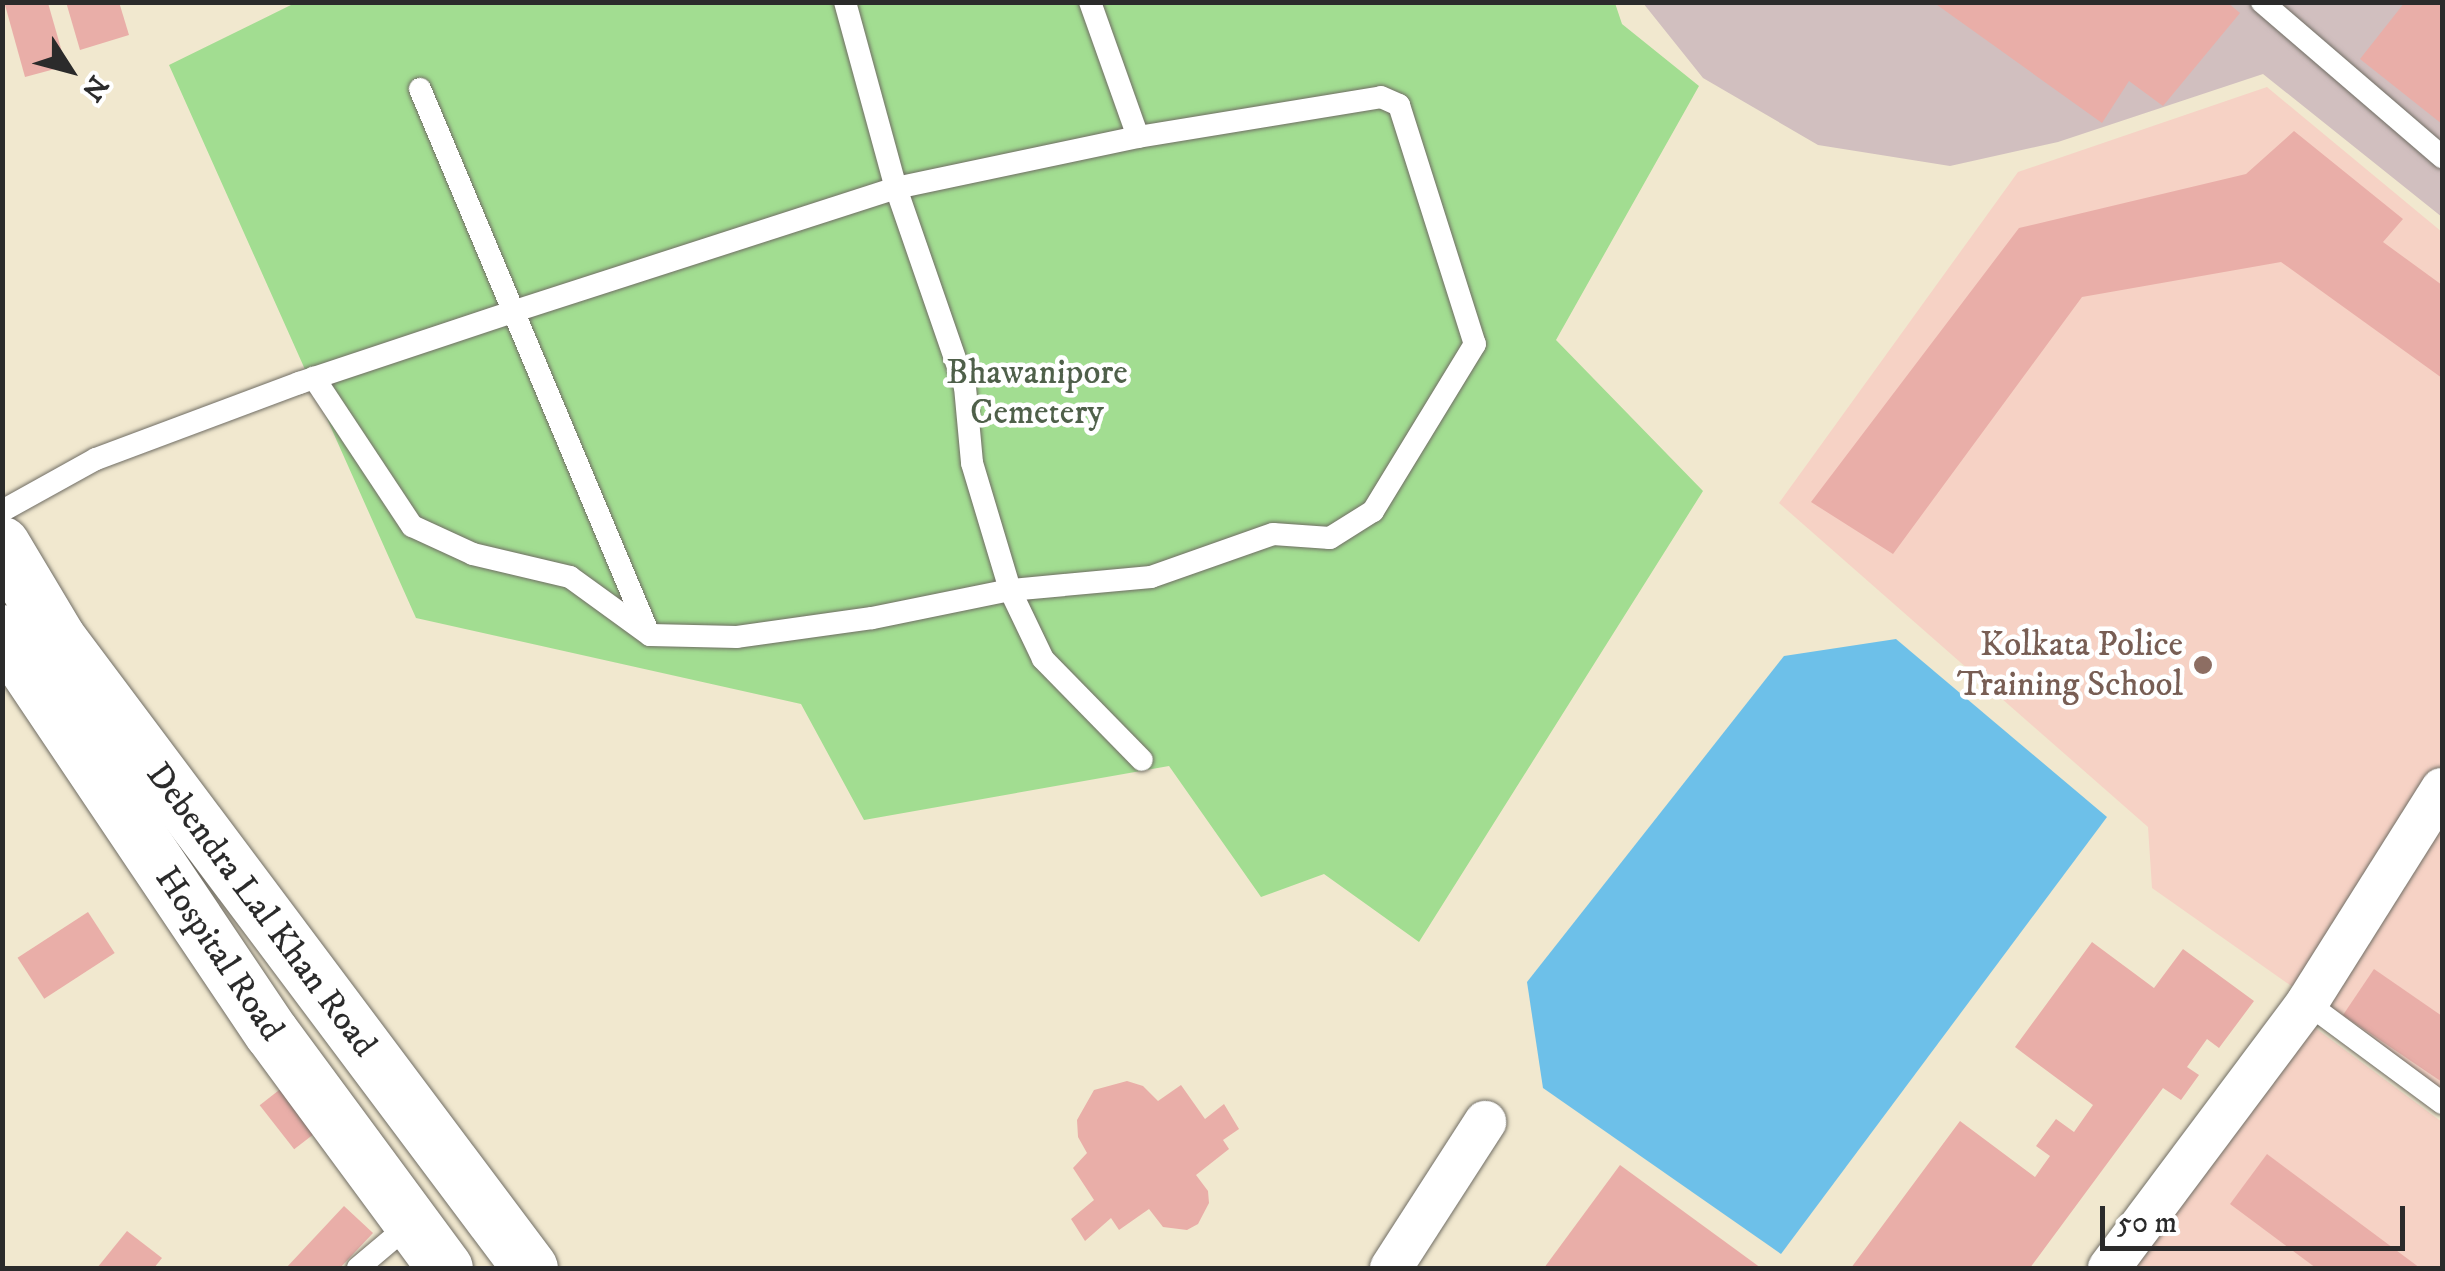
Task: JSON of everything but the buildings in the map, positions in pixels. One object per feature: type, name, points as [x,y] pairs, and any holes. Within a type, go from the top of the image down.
[{"type":"main road","name":"Debendra Lal Khan Road","points":[[2,544],[58,638],[530,1268]]},
{"type":"main road","name":"Hospital Road","points":[[5,641],[270,1032],[444,1268]]},
{"type":"street","points":[[2108,1268],[2307,1003],[2442,789]]},
{"type":"street","points":[[1391,1268],[1486,1122]]},
{"type":"lane","points":[[845,2],[896,188],[965,387],[972,463],[1010,590],[1043,659],[1142,760]]},
{"type":"lane","points":[[1090,2],[1138,137]]},
{"type":"lane","points":[[2262,2],[2442,157]]},
{"type":"lane","points":[[420,89],[650,635]]},
{"type":"lane","points":[[2,511],[96,459],[314,378],[896,188],[1138,137],[1381,97],[1398,105],[1475,344],[1374,511],[1330,538],[1273,534],[1151,576],[1010,590],[872,618],[737,637],[650,635],[570,577],[473,554],[412,526],[314,378]]},
{"type":"lane","points":[[2307,1003],[2442,1103]]},
{"type":"lane","points":[[358,1268],[410,1224]]},
{"type":"shaded area","points":[[1643,3],[2442,3],[2442,217],[2263,74],[2058,142],[1950,166],[1818,145],[1703,78]]},
{"type":"shaded area","name":"Kolkata Police Training School","points":[[2267,87],[2442,232],[2442,1092],[2152,888],[2148,827],[1779,503],[2018,172]]},
{"type":"shaded area","points":[[2314,1027],[2442,1122],[2442,1268],[2131,1268]]},
{"type":"green space","name":"Bhawanipore Cemetery","points":[[297,2],[1615,3],[1622,24],[1699,86],[1556,340],[1703,491],[1419,942],[1324,874],[1261,897],[1169,766],[864,820],[801,704],[416,618],[169,65]]},
{"type":"water","points":[[1896,639],[2107,817],[1781,1254],[1543,1088],[1527,982],[1784,656]]},
{"type":"place","name":"Kolkata Police Training School","points":[[2203,665]]}]
